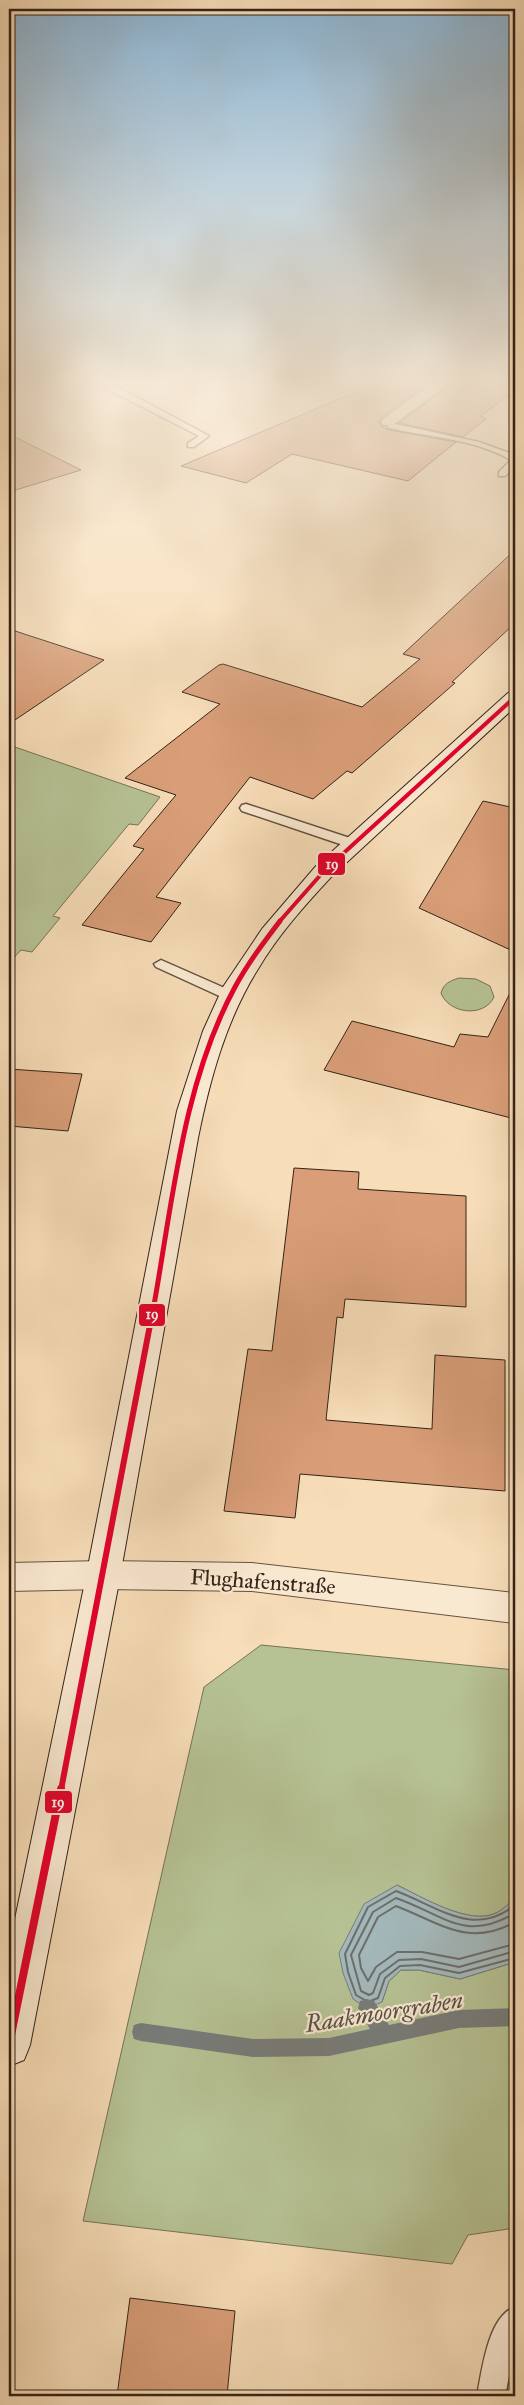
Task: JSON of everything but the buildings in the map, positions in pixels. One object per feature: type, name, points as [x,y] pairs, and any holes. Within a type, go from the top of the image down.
[{"type":"main road","points":[[9,2045],[102,1574],[186,1133],[196,1088],[209,1047],[231,996],[268,937],[295,902],[354,844],[515,697]]},
{"type":"main road","name":"Flughafenstraße","points":[[9,1576],[102,1574],[252,1577],[515,1608]]},
{"type":"lane","points":[[246,808],[354,844]]},
{"type":"lane","points":[[161,964],[231,996]]},
{"type":"lane","points":[[491,2396],[503,2340],[515,2320]]},
{"type":"green space","points":[[9,745],[160,797],[138,825],[129,824],[53,916],[60,918],[32,952],[21,950],[9,963]]},
{"type":"green space","points":[[459,978],[476,979],[490,986],[494,997],[489,1004],[475,1010],[467,1011],[451,1005],[441,993],[448,983]]},
{"type":"green space","points":[[261,1645],[515,1670],[515,1898],[496,1913],[485,1916],[473,1916],[432,1903],[397,1885],[382,2002],[389,1981],[401,1970],[419,1970],[460,1979],[515,1962],[515,2228],[468,2235],[452,2264],[83,2221],[204,1687]]},
{"type":"water","points":[[397,1885],[432,1903],[473,1916],[485,1916],[496,1913],[515,1898],[515,1962],[460,1979],[419,1970],[401,1970],[389,1981],[382,2002],[367,2008],[353,1999],[343,1973],[339,1953],[364,1904]]},
{"type":"waterway","points":[[367,2008],[384,2035]]},
{"type":"waterway","name":"Raakmoorgraben","points":[[384,2035],[459,2019],[515,2017]]},
{"type":"waterway","name":"Raakmoorgraben","points":[[141,2032],[253,2048],[329,2047],[384,2035]]},
{"type":"transit line","name":"19","points":[[9,2045],[102,1582],[184,1138],[205,1057],[226,1005],[257,951],[310,886],[324,871],[515,697]]}]
